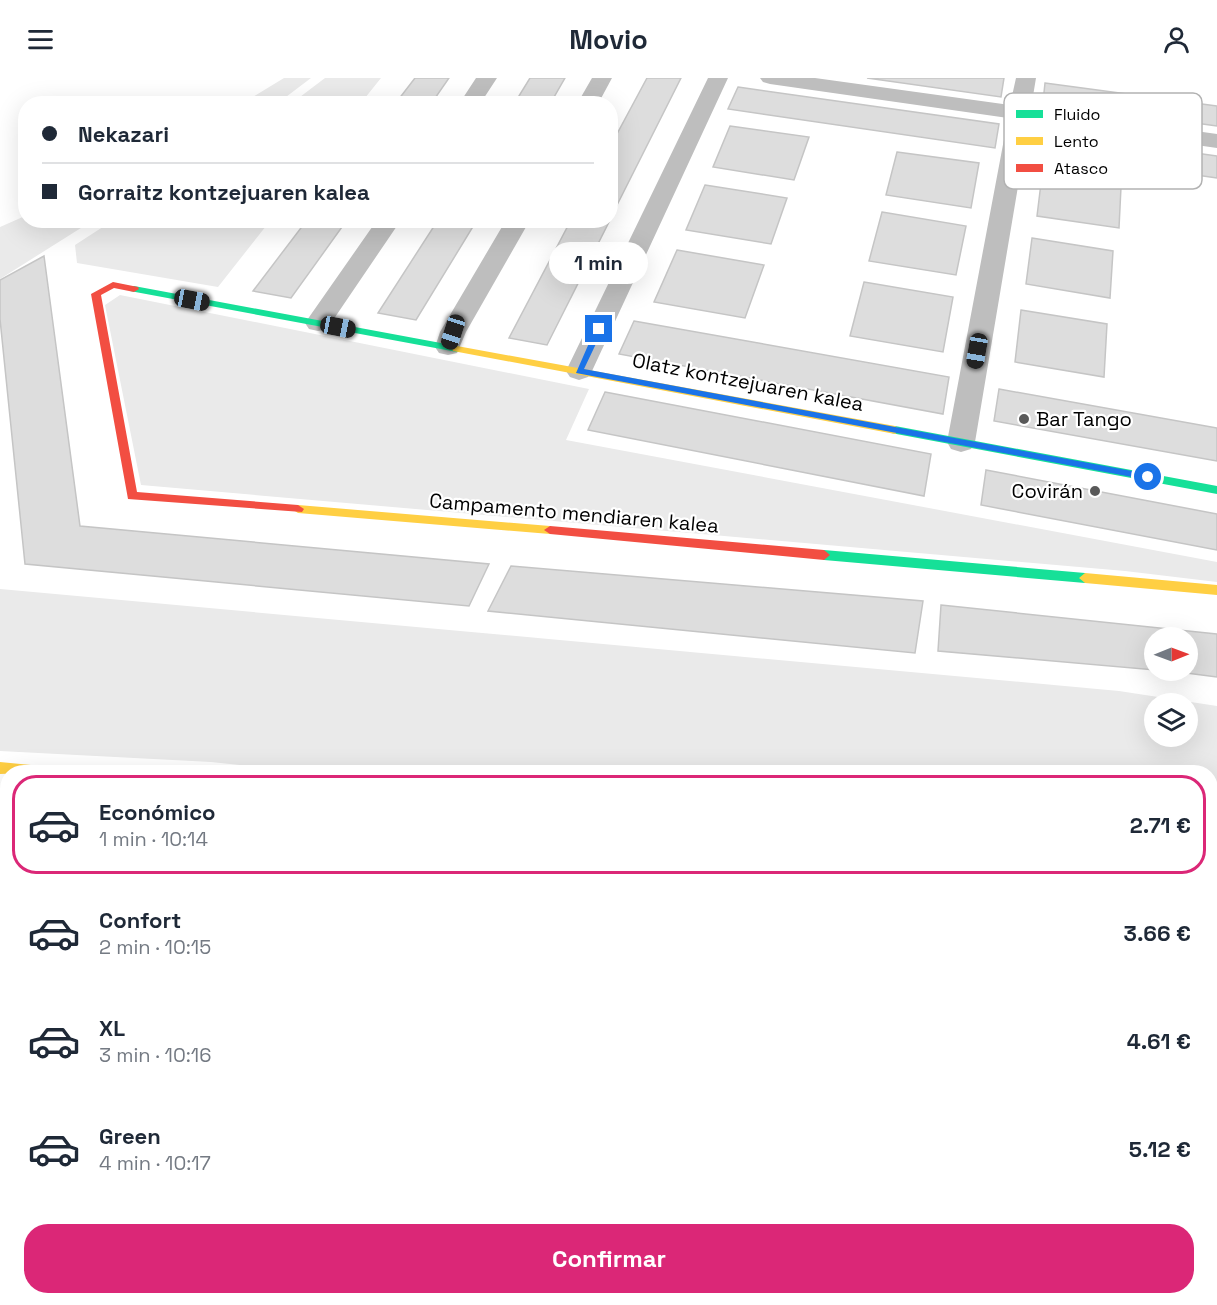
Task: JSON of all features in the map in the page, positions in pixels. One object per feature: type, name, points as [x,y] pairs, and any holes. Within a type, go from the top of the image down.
[{"type":"main road","name":"Olatz kontzejuaren kalea","points":[[96,294],[113,285],[1217,490]]},
{"type":"main road","name":"Campamento mendiaren kalea","points":[[96,294],[132,496],[516,527],[1217,590]]},
{"type":"street","points":[[475,96],[487,78]]},
{"type":"street","points":[[592,96],[602,78]]},
{"type":"street","points":[[579,371],[718,78]]},
{"type":"street","points":[[770,78],[1004,111]]},
{"type":"street","points":[[1023,93],[1026,78]]},
{"type":"street","points":[[1202,139],[1217,141]]},
{"type":"street","points":[[961,442],[1006,189]]},
{"type":"street","points":[[318,323],[383,228]]},
{"type":"street","points":[[448,347],[453,332],[513,228]]},
{"type":"shaded area","points":[[284,78],[311,78],[287,96],[254,96]]},
{"type":"shaded area","points":[[325,78],[381,78],[367,96],[301,96]]},
{"type":"shaded area","points":[[18,219],[18,228],[81,228],[0,279],[0,227]]},
{"type":"shaded area","points":[[101,228],[264,228],[218,287],[77,263],[75,245]]},
{"type":"shaded area","points":[[120,295],[589,389],[566,440],[1217,562],[1217,582],[1125,571],[141,485],[105,305]]},
{"type":"shaded area","points":[[0,589],[1119,691],[1144,695],[1144,747],[1198,747],[1198,703],[1217,706],[1217,765],[240,765],[0,751]]},
{"type":"building","points":[[415,78],[449,78],[437,96],[401,96]]},
{"type":"building","points":[[530,78],[565,78],[555,96],[519,96]]},
{"type":"building","points":[[647,78],[681,78],[618,203],[618,132]]},
{"type":"building","points":[[867,78],[1004,78],[1001,97]]},
{"type":"building","points":[[1045,83],[1120,93],[1044,93]]},
{"type":"building","points":[[738,87],[999,124],[995,148],[728,109]]},
{"type":"building","points":[[1202,104],[1217,106],[1217,126],[1202,124]]},
{"type":"building","points":[[730,126],[809,137],[794,180],[713,167]]},
{"type":"building","points":[[897,152],[979,163],[971,208],[886,195]]},
{"type":"building","points":[[1202,154],[1217,156],[1217,178],[1202,176]]},
{"type":"building","points":[[705,185],[787,198],[771,244],[686,230]]},
{"type":"building","points":[[1040,189],[1121,189],[1119,228],[1037,216]]},
{"type":"building","points":[[882,212],[966,226],[956,275],[869,261]]},
{"type":"building","points":[[301,228],[341,228],[291,298],[253,291]]},
{"type":"building","points":[[433,228],[472,228],[416,320],[378,313]]},
{"type":"building","points":[[567,228],[606,228],[547,345],[509,338]]},
{"type":"building","points":[[1032,238],[1113,251],[1110,298],[1026,284]]},
{"type":"building","points":[[677,250],[764,265],[745,318],[654,302]]},
{"type":"building","points":[[44,256],[80,526],[489,564],[469,606],[25,564],[0,319],[0,280]]},
{"type":"building","points":[[864,282],[953,297],[943,352],[850,336]]},
{"type":"building","points":[[1021,310],[1107,324],[1104,377],[1015,362]]},
{"type":"building","points":[[634,321],[949,377],[943,414],[619,354]]},
{"type":"building","points":[[999,389],[1217,428],[1217,461],[994,421]]},
{"type":"building","points":[[605,392],[931,454],[924,496],[588,430]]},
{"type":"building","points":[[986,470],[1217,514],[1217,550],[981,505]]},
{"type":"building","points":[[511,566],[923,601],[915,653],[488,611]]},
{"type":"building","points":[[941,605],[1150,627],[1144,627],[1144,669],[938,651]]},
{"type":"building","points":[[1198,632],[1217,634],[1217,677],[1198,675]]},
{"type":"traffic: fast","points":[[134,289],[457,349]]},
{"type":"traffic: fast","points":[[895,430],[1217,490]]},
{"type":"traffic: fast","points":[[824,555],[1085,578]]},
{"type":"traffic: slow","points":[[457,349],[895,430]]},
{"type":"traffic: slow","points":[[298,509],[550,530]]},
{"type":"traffic: slow","points":[[1085,578],[1217,590]]},
{"type":"traffic: jam","points":[[134,289],[113,285],[96,294],[132,496],[298,509]]},
{"type":"traffic: jam","points":[[550,530],[824,555]]},
{"type":"place","name":"Bar Tango","points":[[1024,419]]},
{"type":"place","name":"Covirán","points":[[1095,491]]},
{"type":"route","points":[[599,329],[579,371],[1148,477]]}]
